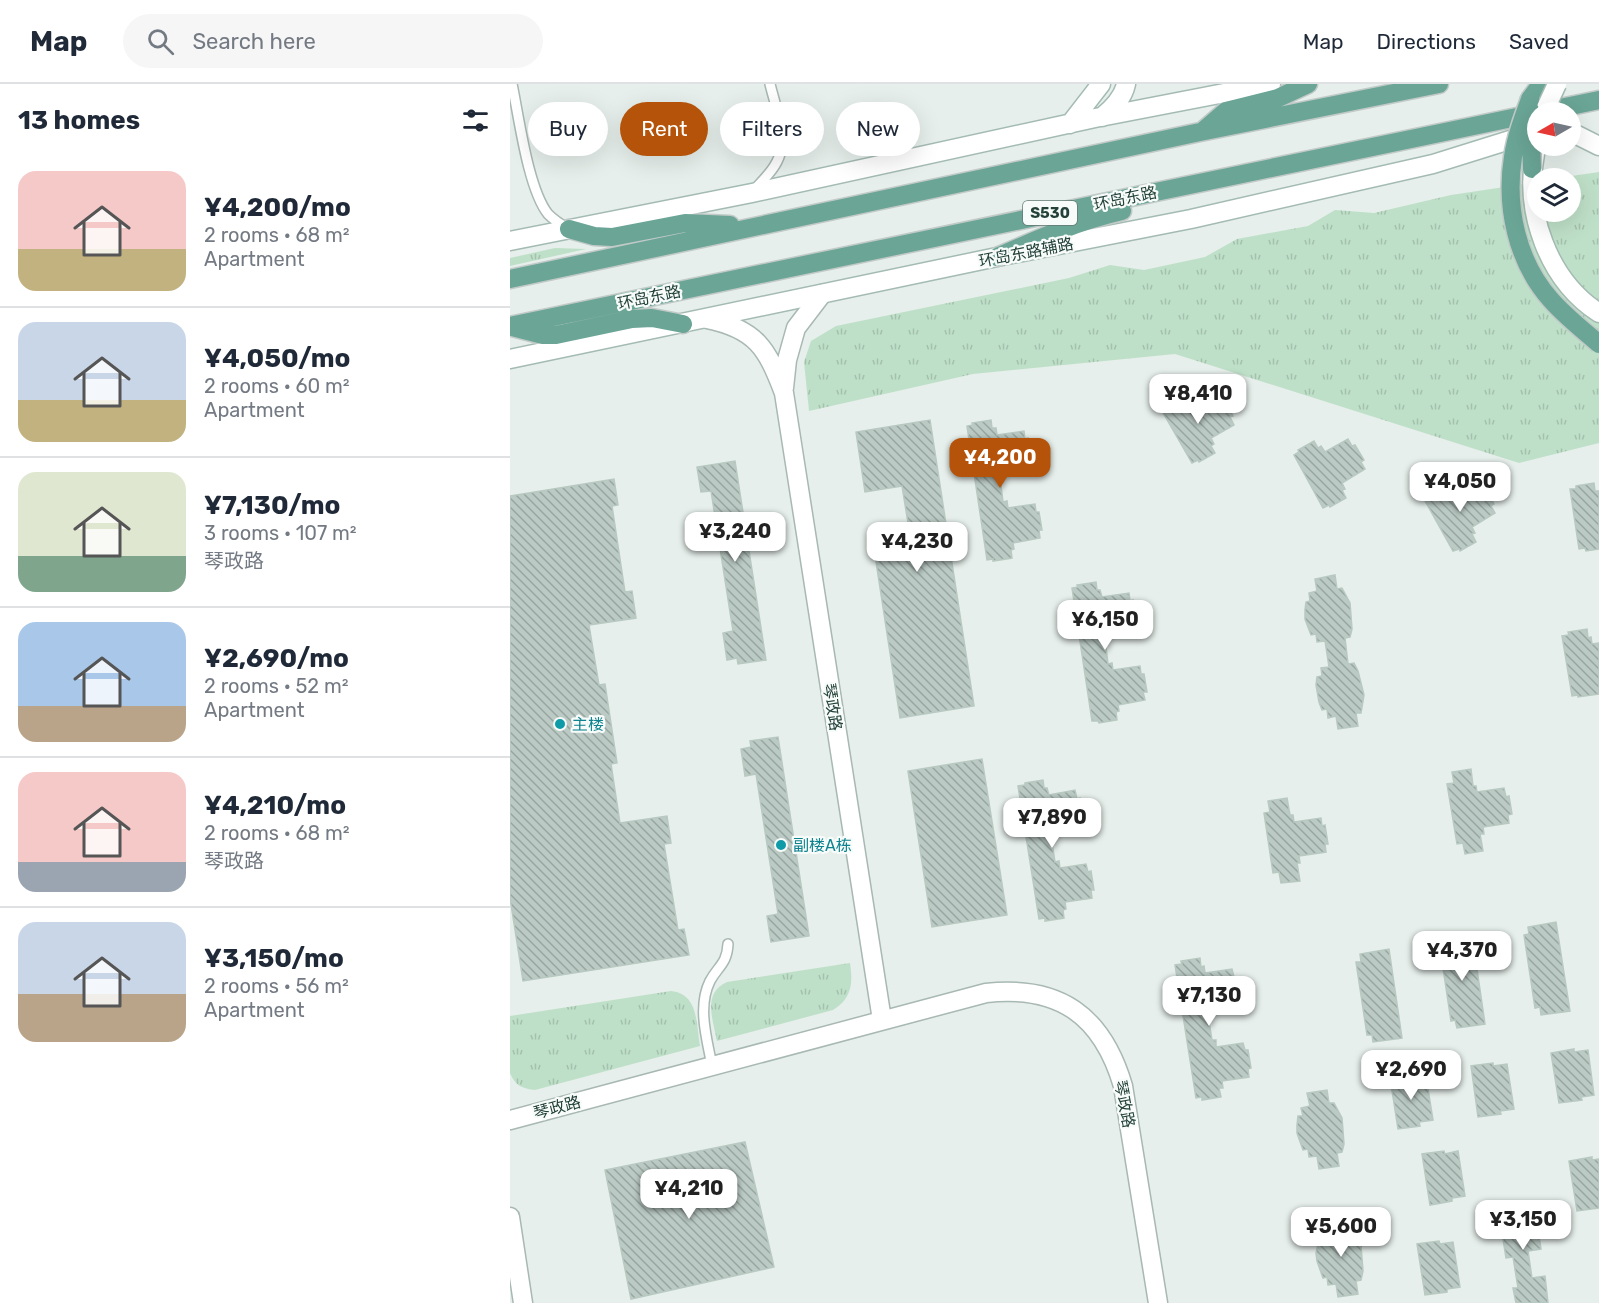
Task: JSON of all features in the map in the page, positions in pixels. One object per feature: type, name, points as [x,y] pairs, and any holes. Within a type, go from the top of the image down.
[{"type":"main road","points":[[1070,124],[1101,84]]},
{"type":"main road","points":[[1102,117],[1124,92],[1126,84]]},
{"type":"main road","points":[[1193,84],[1210,91],[1235,91]]},
{"type":"main road","points":[[510,242],[752,193],[1102,117],[1271,84]]},
{"type":"main road","points":[[1200,132],[1226,111],[1278,98],[1308,84]]},
{"type":"main road","points":[[510,279],[1200,132],[1439,84]]},
{"type":"main road","points":[[1541,84],[1532,92],[1513,155],[1510,202],[1518,241],[1528,267],[1550,299],[1599,344]]},
{"type":"main road","points":[[1549,102],[1557,84]]},
{"type":"main road","points":[[1532,92],[1532,168]]},
{"type":"main road","points":[[1581,106],[1595,100]]},
{"type":"main road","name":"环岛东路","points":[[510,326],[1595,100]]},
{"type":"main road","name":"环岛东路辅路","points":[[510,360],[997,257],[1191,219],[1433,164],[1513,139],[1527,132]]},
{"type":"main road","points":[[1581,137],[1599,146]]},
{"type":"main road","points":[[1513,139],[1527,138]]},
{"type":"main road","points":[[997,257],[1057,230],[1142,206],[1178,187]]},
{"type":"main road","points":[[1537,222],[1539,234],[1553,263],[1573,290],[1599,313]]},
{"type":"main road","points":[[569,229],[594,236],[612,237],[685,224],[753,227]]},
{"type":"main road","points":[[784,393],[787,360],[796,328],[822,294]]},
{"type":"main road","points":[[510,326],[543,335],[556,335],[652,318],[683,324]]},
{"type":"main road","points":[[707,319],[730,323],[751,337],[771,359],[784,393]]},
{"type":"main road","name":"琴政路","points":[[784,393],[882,1020]]},
{"type":"main road","name":"琴政路","points":[[510,1120],[986,993],[1012,990],[1038,994],[1062,1003],[1084,1018],[1102,1037],[1115,1060],[1123,1086],[1158,1303]]},
{"type":"main road","points":[[510,1217],[523,1303]]},
{"type":"lane","points":[[512,84],[535,188],[548,213],[556,222],[569,229]]},
{"type":"lane","points":[[752,193],[772,171],[780,155],[780,130],[770,84]]},
{"type":"lane","points":[[711,1066],[703,1010],[710,981],[728,956],[728,944]]},
{"type":"green space","points":[[1599,172],[1599,443],[1519,463],[1175,354],[973,374],[809,411],[804,362],[811,341],[836,326],[1069,278],[1110,265],[1144,270],[1205,257],[1237,239],[1308,226],[1335,210],[1374,213],[1451,195],[1527,184],[1527,222],[1581,222],[1581,175]]},
{"type":"green space","points":[[555,248],[586,249],[510,266],[510,258]]},
{"type":"green space","points":[[850,963],[850,990],[844,1001],[833,1010],[717,1041],[711,1008],[712,1000],[719,987],[727,982]]},
{"type":"green space","points":[[671,991],[680,993],[691,1004],[700,1046],[535,1090],[526,1089],[514,1081],[510,1073],[510,1016]]},
{"type":"building","points":[[1217,394],[1221,402],[1224,400],[1233,416],[1230,417],[1234,425],[1211,438],[1214,444],[1211,446],[1215,453],[1199,462],[1198,460],[1192,463],[1162,411],[1168,407],[1167,405],[1183,396],[1193,408]]},
{"type":"building","points":[[930,420],[974,706],[900,718],[871,529],[908,523],[902,486],[865,492],[856,432]]},
{"type":"building","points":[[991,420],[992,428],[996,428],[997,435],[1024,431],[1025,439],[1028,438],[1029,465],[1002,469],[1003,476],[1000,477],[1003,502],[1007,501],[1008,508],[1035,504],[1042,530],[1039,530],[1040,538],[1013,543],[1012,558],[993,561],[993,559],[987,560],[967,426]]},
{"type":"building","points":[[1348,439],[1352,446],[1355,445],[1364,460],[1361,462],[1365,469],[1342,483],[1345,489],[1342,490],[1346,498],[1330,507],[1329,505],[1323,508],[1294,455],[1299,452],[1298,450],[1314,441],[1318,448],[1321,446],[1325,452]]},
{"type":"building","points":[[735,461],[766,660],[738,664],[737,658],[727,660],[723,633],[733,631],[711,491],[701,492],[697,467]]},
{"type":"building","name":"主楼","points":[[614,479],[618,505],[612,506],[625,592],[632,591],[636,618],[589,625],[599,685],[605,684],[617,763],[611,764],[620,823],[667,816],[671,843],[664,844],[678,930],[684,929],[689,955],[523,981],[510,898],[510,496]]},
{"type":"building","points":[[1478,483],[1482,490],[1485,488],[1494,504],[1491,506],[1495,513],[1472,527],[1475,533],[1472,534],[1476,542],[1460,551],[1459,549],[1453,551],[1424,499],[1429,496],[1428,493],[1444,484],[1455,496]]},
{"type":"building","points":[[1594,483],[1595,491],[1599,491],[1599,549],[1586,551],[1585,548],[1579,549],[1570,489]]},
{"type":"building","points":[[1335,575],[1337,589],[1342,588],[1350,603],[1352,629],[1350,637],[1345,638],[1348,664],[1354,663],[1364,695],[1361,713],[1356,713],[1358,726],[1338,729],[1336,716],[1328,718],[1327,709],[1322,710],[1316,685],[1317,677],[1322,676],[1321,668],[1329,667],[1325,641],[1317,642],[1316,634],[1311,635],[1305,619],[1306,602],[1310,601],[1309,593],[1317,591],[1315,579]]},
{"type":"building","points":[[1096,582],[1097,590],[1100,590],[1102,597],[1129,593],[1130,601],[1133,600],[1134,627],[1107,631],[1108,638],[1105,638],[1108,664],[1112,663],[1113,670],[1140,666],[1147,692],[1143,692],[1145,700],[1118,705],[1117,720],[1099,723],[1092,721],[1072,588]]},
{"type":"building","points":[[1587,629],[1588,638],[1591,637],[1592,644],[1599,643],[1599,694],[1572,696],[1562,636],[1569,635],[1568,632]]},
{"type":"building","name":"副楼A栋","points":[[778,737],[809,936],[771,942],[767,916],[778,914],[756,774],[745,776],[741,749],[751,747],[750,741]]},
{"type":"building","points":[[982,759],[1007,915],[932,927],[908,771]]},
{"type":"building","points":[[1471,769],[1473,786],[1476,786],[1477,792],[1504,788],[1506,797],[1509,796],[1512,814],[1508,815],[1509,823],[1483,827],[1484,834],[1480,834],[1483,851],[1465,854],[1463,843],[1457,844],[1447,784],[1454,783],[1452,772]]},
{"type":"building","points":[[1043,780],[1044,788],[1047,788],[1049,795],[1075,790],[1077,799],[1080,798],[1083,816],[1079,817],[1081,825],[1054,829],[1055,836],[1051,836],[1055,862],[1059,861],[1060,868],[1086,864],[1088,872],[1091,871],[1094,890],[1091,890],[1092,898],[1065,902],[1064,918],[1045,921],[1045,918],[1039,919],[1018,786]]},
{"type":"building","points":[[1287,798],[1290,815],[1293,815],[1294,822],[1321,818],[1322,826],[1325,825],[1328,844],[1325,844],[1326,852],[1299,856],[1300,863],[1297,863],[1300,881],[1281,883],[1279,872],[1273,873],[1264,813],[1270,812],[1268,801]]},
{"type":"building","points":[[1556,922],[1570,1011],[1541,1015],[1540,1007],[1535,1008],[1524,935],[1529,934],[1528,927]]},
{"type":"building","points":[[1472,935],[1485,1024],[1457,1028],[1455,1020],[1451,1021],[1440,948],[1444,947],[1443,940]]},
{"type":"building","points":[[1389,949],[1402,1038],[1373,1042],[1372,1035],[1367,1035],[1356,962],[1361,962],[1360,954]]},
{"type":"building","points":[[1200,958],[1201,967],[1204,966],[1205,973],[1232,969],[1234,977],[1237,977],[1240,995],[1236,995],[1238,1004],[1211,1008],[1212,1015],[1208,1015],[1212,1040],[1216,1040],[1216,1047],[1243,1043],[1245,1050],[1248,1050],[1251,1068],[1248,1069],[1249,1077],[1222,1081],[1223,1088],[1219,1088],[1221,1097],[1202,1100],[1202,1097],[1196,1098],[1175,965],[1182,964],[1181,961]]},
{"type":"building","points":[[1574,1049],[1574,1052],[1588,1050],[1594,1095],[1581,1097],[1582,1100],[1559,1103],[1551,1053]]},
{"type":"building","points":[[1493,1063],[1493,1066],[1507,1064],[1514,1109],[1500,1111],[1501,1114],[1478,1117],[1471,1066]]},
{"type":"building","points":[[1412,1075],[1413,1078],[1426,1076],[1433,1120],[1419,1122],[1420,1126],[1398,1129],[1390,1078]]},
{"type":"building","points":[[1327,1090],[1329,1103],[1334,1103],[1342,1118],[1344,1144],[1342,1152],[1337,1153],[1339,1166],[1319,1169],[1317,1156],[1309,1157],[1308,1149],[1303,1150],[1297,1133],[1297,1125],[1298,1116],[1303,1116],[1301,1108],[1310,1106],[1307,1093]]},
{"type":"building","points":[[745,1142],[774,1267],[631,1299],[605,1170]]},
{"type":"building","points":[[1444,1151],[1445,1154],[1458,1151],[1465,1196],[1430,1205],[1422,1154]]},
{"type":"building","points":[[1592,1157],[1592,1160],[1599,1159],[1599,1208],[1577,1211],[1569,1161]]},
{"type":"building","points":[[1521,1203],[1521,1207],[1534,1204],[1541,1249],[1528,1251],[1532,1278],[1545,1276],[1548,1303],[1516,1303],[1513,1288],[1518,1288],[1513,1257],[1506,1258],[1498,1207]]},
{"type":"building","points":[[1346,1218],[1348,1231],[1354,1230],[1361,1246],[1363,1271],[1361,1280],[1356,1281],[1358,1294],[1338,1297],[1336,1284],[1328,1285],[1327,1277],[1323,1278],[1316,1253],[1318,1244],[1322,1244],[1321,1235],[1329,1234],[1327,1221]]},
{"type":"building","points":[[1439,1241],[1440,1244],[1453,1242],[1460,1287],[1447,1289],[1447,1292],[1425,1295],[1417,1244]]},
{"type":"place","name":"主楼","points":[[560,724]]},
{"type":"place","name":"副楼A栋","points":[[781,845]]}]
